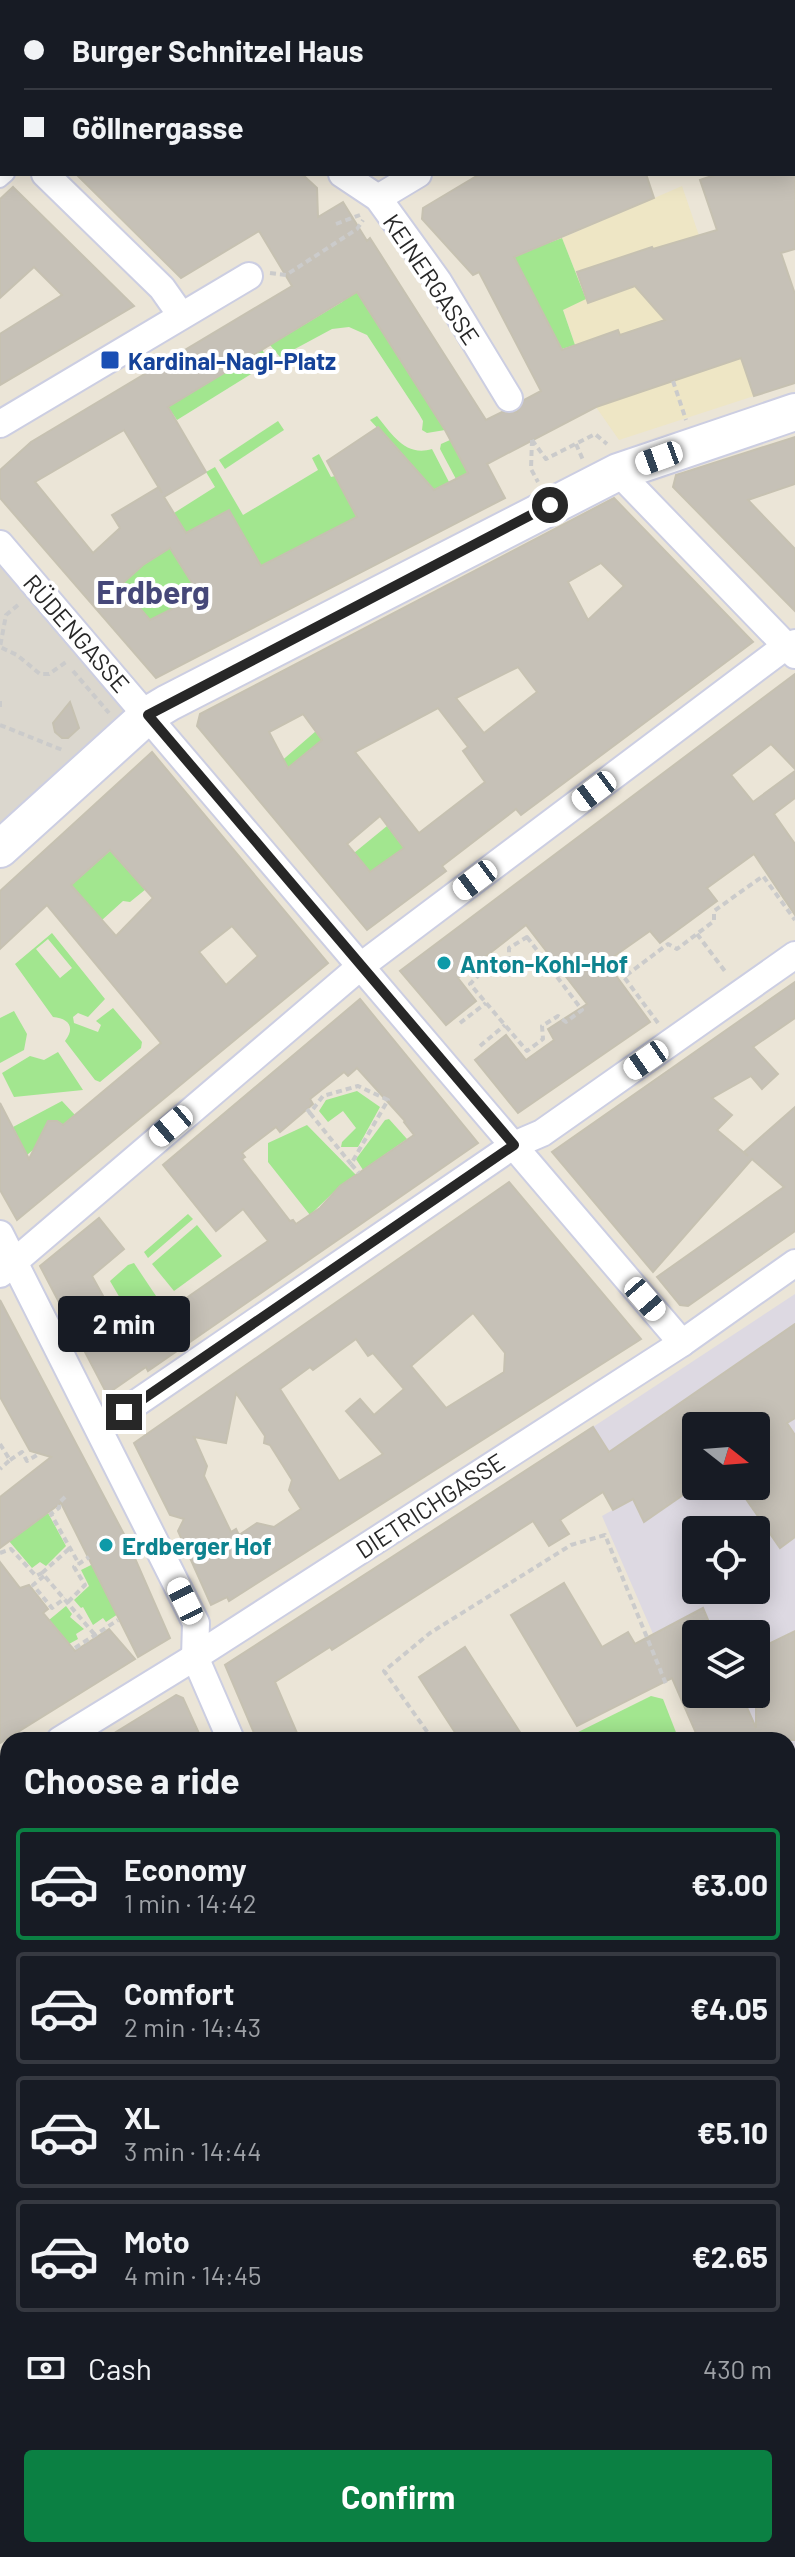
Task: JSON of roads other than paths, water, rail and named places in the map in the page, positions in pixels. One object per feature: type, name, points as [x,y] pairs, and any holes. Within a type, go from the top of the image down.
[{"type":"street","points":[[47,176],[162,288],[181,315]]},
{"type":"street","name":"KEINERGASSE","points":[[344,176],[438,281],[509,398]]},
{"type":"street","points":[[373,205],[415,176]]},
{"type":"street","points":[[0,424],[249,276]]},
{"type":"street","points":[[0,849],[148,715],[550,505],[618,463],[795,412]]},
{"type":"street","points":[[7,1266],[361,966],[792,648],[618,463]]},
{"type":"street","name":"RÜDENGASSE","points":[[0,544],[682,1343]]},
{"type":"street","points":[[100,1428],[514,1145],[542,1133],[795,955]]},
{"type":"street","points":[[0,1234],[7,1266],[100,1428],[196,1623],[195,1657],[228,1732]]},
{"type":"street","name":"DIETRICHGASSE","points":[[73,1732],[195,1657],[682,1343],[795,1263]]},
{"type":"place","name":"Kardinal-Nagl-Platz","points":[[110,360]]},
{"type":"place","name":"Anton-Kohl-Hof","points":[[444,963]]},
{"type":"place","name":"Erdberger Hof","points":[[106,1545]]},
{"type":"district","name":"Erdberg","points":[[153,591]]}]
